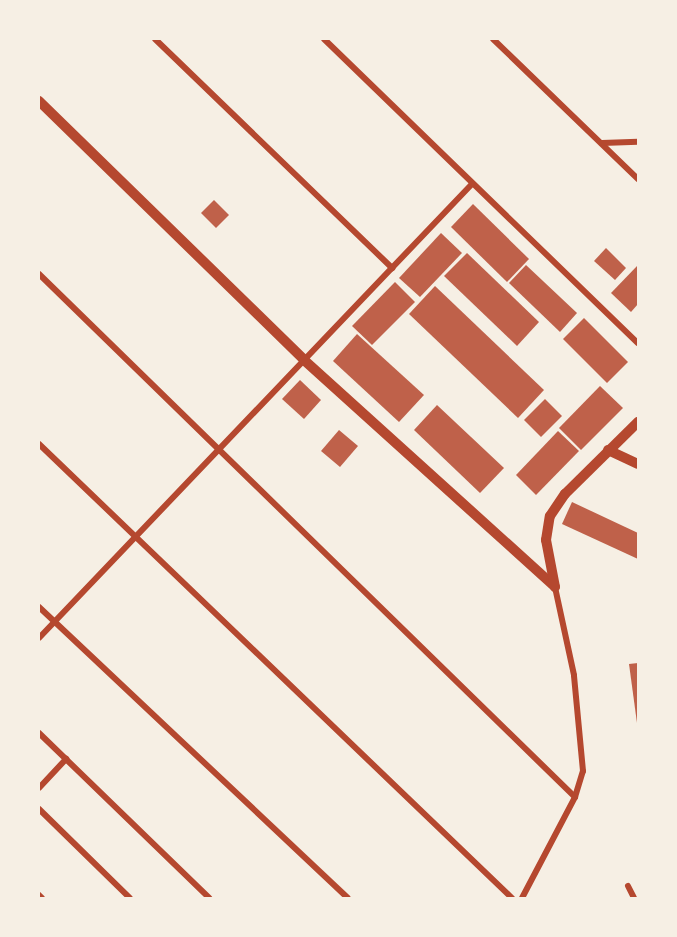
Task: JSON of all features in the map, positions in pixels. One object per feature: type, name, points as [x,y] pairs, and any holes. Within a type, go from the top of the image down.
[{"type":"street","points":[[155,39],[392,268]]},
{"type":"street","points":[[324,39],[638,343]]},
{"type":"street","points":[[494,39],[638,178]]},
{"type":"street","points":[[39,101],[304,360],[555,587]]},
{"type":"street","points":[[602,143],[638,142]]},
{"type":"street","points":[[39,638],[472,184]]},
{"type":"street","points":[[39,274],[575,797]]},
{"type":"street","points":[[522,898],[575,797],[583,771],[574,675],[546,540],[550,516],[566,494],[638,422]]},
{"type":"street","points":[[39,444],[512,898]]},
{"type":"street","points":[[609,450],[638,464]]},
{"type":"street","points":[[39,608],[348,898]]},
{"type":"street","points":[[39,733],[209,898]]},
{"type":"street","points":[[39,788],[66,759]]},
{"type":"street","points":[[39,809],[130,898]]},
{"type":"street","points":[[628,886],[634,898]]},
{"type":"building","points":[[214,200],[229,215],[216,228],[201,213]]},
{"type":"building","points":[[473,204],[529,259],[507,282],[451,227]]},
{"type":"building","points":[[441,233],[462,253],[420,297],[399,278]]},
{"type":"building","points":[[606,248],[626,268],[615,280],[594,261]]},
{"type":"building","points":[[467,253],[539,322],[517,346],[444,276]]},
{"type":"building","points":[[526,265],[577,313],[560,332],[509,283]]},
{"type":"building","points":[[638,265],[638,304],[631,312],[611,293]]},
{"type":"building","points":[[395,282],[415,302],[372,345],[352,326]]},
{"type":"building","points":[[435,286],[544,390],[518,418],[409,314]]},
{"type":"building","points":[[584,318],[628,362],[607,383],[563,339]]},
{"type":"building","points":[[357,334],[424,395],[399,422],[333,361]]},
{"type":"building","points":[[300,380],[321,400],[304,419],[282,399]]},
{"type":"building","points":[[600,386],[623,408],[581,450],[559,428]]},
{"type":"building","points":[[545,399],[562,416],[541,437],[524,420]]},
{"type":"building","points":[[437,405],[504,468],[480,493],[414,430]]},
{"type":"building","points":[[339,430],[358,446],[340,467],[321,451]]},
{"type":"building","points":[[558,431],[579,451],[536,495],[516,475]]},
{"type":"building","points":[[572,502],[638,533],[638,559],[562,524]]},
{"type":"building","points":[[638,663],[638,723],[637,723],[629,664]]}]
